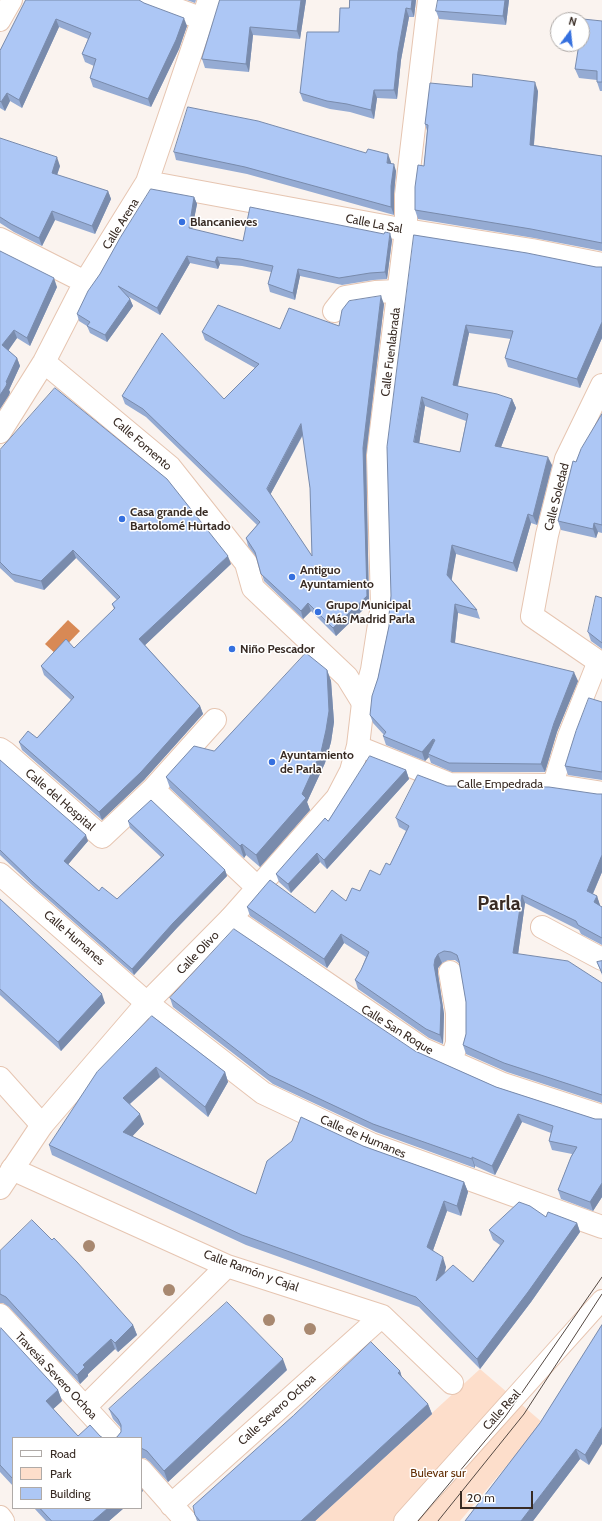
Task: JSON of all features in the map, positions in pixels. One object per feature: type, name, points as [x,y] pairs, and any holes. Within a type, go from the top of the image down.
[{"type":"street","points":[[0,21],[12,0]]},
{"type":"street","points":[[151,0],[206,9]]},
{"type":"street","name":"Calle Fuenlabrada","points":[[363,703],[372,670],[382,605],[378,455],[406,230],[406,195],[429,0]]},
{"type":"street","name":"Calle Arena","points":[[0,432],[44,362],[85,282],[147,182],[206,9]]},
{"type":"street","name":"Calle La Sal","points":[[147,182],[406,230],[532,250],[602,264]]},
{"type":"street","points":[[0,239],[85,282]]},
{"type":"street","points":[[334,311],[345,297],[375,292],[398,291]]},
{"type":"street","name":"Calle Fomento","points":[[44,362],[170,467],[246,563],[253,588],[347,677],[363,703]]},
{"type":"street","name":"Calle Soledad","points":[[600,663],[532,616],[548,535],[566,459],[602,385]]},
{"type":"street","points":[[552,784],[568,736],[600,663]]},
{"type":"street","name":"Calle Olivo","points":[[0,1188],[42,1125],[147,1003],[231,918],[338,798],[351,772],[358,746],[363,703]]},
{"type":"street","name":"Calle del Hospital","points":[[0,749],[102,837],[153,789],[215,720]]},
{"type":"street","name":"Calle Empedrada","points":[[358,746],[450,783],[552,784],[602,792]]},
{"type":"street","points":[[153,789],[258,888]]},
{"type":"street","name":"Calle Humanes","points":[[0,874],[147,1003]]},
{"type":"street","name":"Calle San Roque","points":[[231,918],[423,1049],[502,1084],[602,1116]]},
{"type":"street","points":[[542,927],[602,959]]},
{"type":"street","points":[[450,972],[457,1013],[457,1043],[451,1061]]},
{"type":"street","name":"Calle de Humanes","points":[[147,1003],[263,1093],[371,1144],[602,1227]]},
{"type":"street","points":[[0,1078],[42,1125]]},
{"type":"street","name":"Calle Ramón y Cajal","points":[[12,1169],[227,1266],[382,1316],[452,1383]]},
{"type":"street","points":[[85,1407],[227,1266]]},
{"type":"street","name":"Calle Real","points":[[404,1521],[602,1300]]},
{"type":"street","name":"Travesía Severo Ochoa","points":[[0,1315],[111,1437]]},
{"type":"street","name":"Calle Severo Ochoa","points":[[171,1505],[382,1316]]},
{"type":"street","points":[[142,1471],[186,1521]]},
{"type":"street","points":[[0,1518],[3,1521]]},
{"type":"green space","name":"Bulevar sur","points":[[480,1369],[543,1423],[460,1521],[314,1521]]},
{"type":"shaded area","points":[[68,620],[80,631],[57,655],[45,644]]},
{"type":"building","points":[[26,0],[139,0],[184,18],[176,40],[148,99],[90,78],[96,59],[82,54],[91,33],[56,19],[19,100],[7,93],[1,102],[0,51]]},
{"type":"building","points":[[220,0],[301,0],[297,31],[250,27],[246,64],[202,59]]},
{"type":"building","points":[[350,0],[412,0],[411,9],[406,8],[398,52],[394,90],[374,90],[371,110],[327,101],[300,93],[307,32],[339,32],[340,8],[349,8]]},
{"type":"building","points":[[438,0],[505,0],[503,16],[436,11]]},
{"type":"building","points":[[590,20],[602,21],[602,82],[597,82],[597,71],[575,69],[578,52],[590,52]]},
{"type":"building","points":[[473,74],[535,82],[530,145],[602,156],[602,243],[531,229],[415,210],[415,187],[418,165],[424,166],[428,125],[425,124],[430,83],[472,87]]},
{"type":"building","points":[[188,107],[258,121],[366,153],[368,149],[388,154],[387,163],[394,164],[391,186],[391,207],[245,167],[174,152]]},
{"type":"building","points":[[0,138],[57,157],[52,173],[108,191],[92,226],[52,211],[39,238],[0,217]]},
{"type":"building","points":[[151,189],[194,197],[189,228],[243,241],[250,207],[384,234],[385,232],[390,233],[385,272],[339,278],[298,269],[293,293],[268,284],[273,266],[240,259],[217,257],[215,262],[187,256],[157,308],[118,286],[130,299],[105,335],[87,326],[90,322],[77,314],[88,291],[100,274],[120,238]]},
{"type":"building","points":[[414,235],[527,253],[602,267],[602,322],[577,379],[505,358],[513,331],[466,325],[453,385],[497,394],[512,399],[495,446],[548,457],[533,516],[528,514],[513,563],[452,545],[447,575],[477,610],[455,604],[451,642],[574,672],[554,723],[541,764],[449,763],[428,754],[435,740],[433,739],[422,752],[383,736],[386,732],[370,715],[372,696],[378,678],[389,626],[391,596],[387,447]],"holes":[[[422,397],[468,414],[460,452],[414,442]]]},
{"type":"building","points":[[0,251],[54,278],[27,338],[14,330],[2,345],[17,358],[6,382],[6,386],[0,395]]},
{"type":"building","points":[[381,296],[363,448],[367,596],[333,628],[308,603],[301,611],[261,574],[255,552],[246,538],[260,522],[143,409],[122,396],[162,333],[224,399],[259,364],[202,332],[218,305],[280,329],[289,308],[339,326],[342,310],[349,301]],"holes":[[[301,424],[310,488],[312,556],[267,489]]]},
{"type":"building","points":[[55,388],[167,479],[228,556],[139,639],[200,706],[141,772],[99,812],[19,742],[28,731],[37,738],[74,697],[41,666],[66,639],[74,648],[115,608],[112,604],[120,597],[73,550],[41,581],[12,574],[0,562],[0,450]]},
{"type":"building","points":[[602,414],[602,525],[594,523],[593,529],[558,521],[573,461],[576,462],[581,449]]},
{"type":"building","points":[[596,596],[602,598],[602,643],[588,632]]},
{"type":"building","name":"Ayuntamiento de Parla","points":[[306,653],[327,670],[329,711],[321,752],[302,794],[306,798],[256,855],[242,844],[240,846],[166,777],[194,746],[214,751]]},
{"type":"building","points":[[589,698],[602,702],[602,772],[565,766],[576,731]]},
{"type":"building","points":[[370,756],[406,770],[324,860],[317,853],[288,884],[276,874],[325,818],[328,821]]},
{"type":"building","points":[[0,760],[86,835],[64,861],[99,891],[102,887],[117,899],[164,855],[128,821],[151,800],[225,870],[173,923],[132,969],[33,882],[0,850]]},
{"type":"building","points":[[418,775],[447,786],[549,787],[602,794],[602,855],[587,891],[597,896],[594,902],[602,907],[602,938],[578,925],[576,921],[522,895],[513,953],[568,961],[602,983],[602,1095],[504,1063],[463,1045],[466,1034],[466,1002],[457,955],[444,951],[438,954],[435,959],[434,965],[441,1005],[440,1035],[426,1029],[355,980],[369,952],[341,934],[324,959],[247,907],[270,880],[315,913],[332,890],[346,901],[352,888],[360,891],[370,870],[380,875],[386,863],[390,865],[409,826],[396,818]]},
{"type":"building","points":[[0,899],[102,994],[58,1042],[0,989]]},
{"type":"building","points":[[234,929],[415,1051],[496,1087],[595,1119],[602,1119],[602,1183],[590,1202],[558,1190],[571,1157],[577,1147],[549,1141],[553,1126],[518,1114],[492,1166],[472,1157],[472,1159],[373,1124],[269,1075],[170,998]]},
{"type":"building","points":[[602,961],[602,973],[597,962]]},
{"type":"building","points":[[152,1016],[225,1072],[205,1107],[156,1067],[123,1098],[140,1114],[123,1132],[256,1194],[267,1161],[292,1141],[301,1117],[363,1146],[464,1182],[457,1206],[444,1201],[427,1247],[443,1257],[436,1281],[453,1265],[473,1282],[504,1241],[489,1230],[519,1202],[530,1206],[546,1217],[548,1212],[577,1223],[528,1292],[477,1359],[416,1297],[242,1235],[49,1145],[97,1072]]},
{"type":"building","points":[[32,1220],[52,1240],[54,1238],[133,1325],[115,1343],[111,1339],[83,1365],[85,1367],[77,1375],[6,1297],[0,1294],[0,1251]]},
{"type":"building","points":[[227,1302],[283,1359],[164,1471],[147,1451],[142,1448],[142,1437],[117,1437],[121,1432],[121,1425],[109,1409]]},
{"type":"building","points":[[602,1325],[602,1427],[585,1455],[576,1449],[521,1521],[465,1521],[540,1423]]},
{"type":"building","points":[[1,1328],[58,1390],[46,1401],[78,1436],[90,1425],[102,1437],[12,1437],[12,1478],[0,1465]]},
{"type":"building","points":[[371,1342],[400,1371],[398,1373],[428,1404],[301,1521],[200,1521],[195,1515],[193,1506],[293,1416]]},
{"type":"building","points":[[41,1509],[107,1509],[93,1521],[52,1521]]},
{"type":"tram line","points":[[418,1521],[505,1417],[602,1277]]},
{"type":"tram line","points":[[438,1521],[524,1414],[602,1294]]},
{"type":"place","name":"Blancanieves","points":[[182,222]]},
{"type":"place","name":"Casa grande de Bartolomé Hurtado","points":[[122,519]]},
{"type":"place","name":"Antiguo Ayuntamiento","points":[[292,577]]},
{"type":"place","name":"Grupo Municipal Más Madrid Parla","points":[[318,612]]},
{"type":"place","name":"Niño Pescador","points":[[232,649]]},
{"type":"place","name":"Ayuntamiento de Parla","points":[[272,762]]},
{"type":"district","name":"Parla","points":[[499,904]]}]
